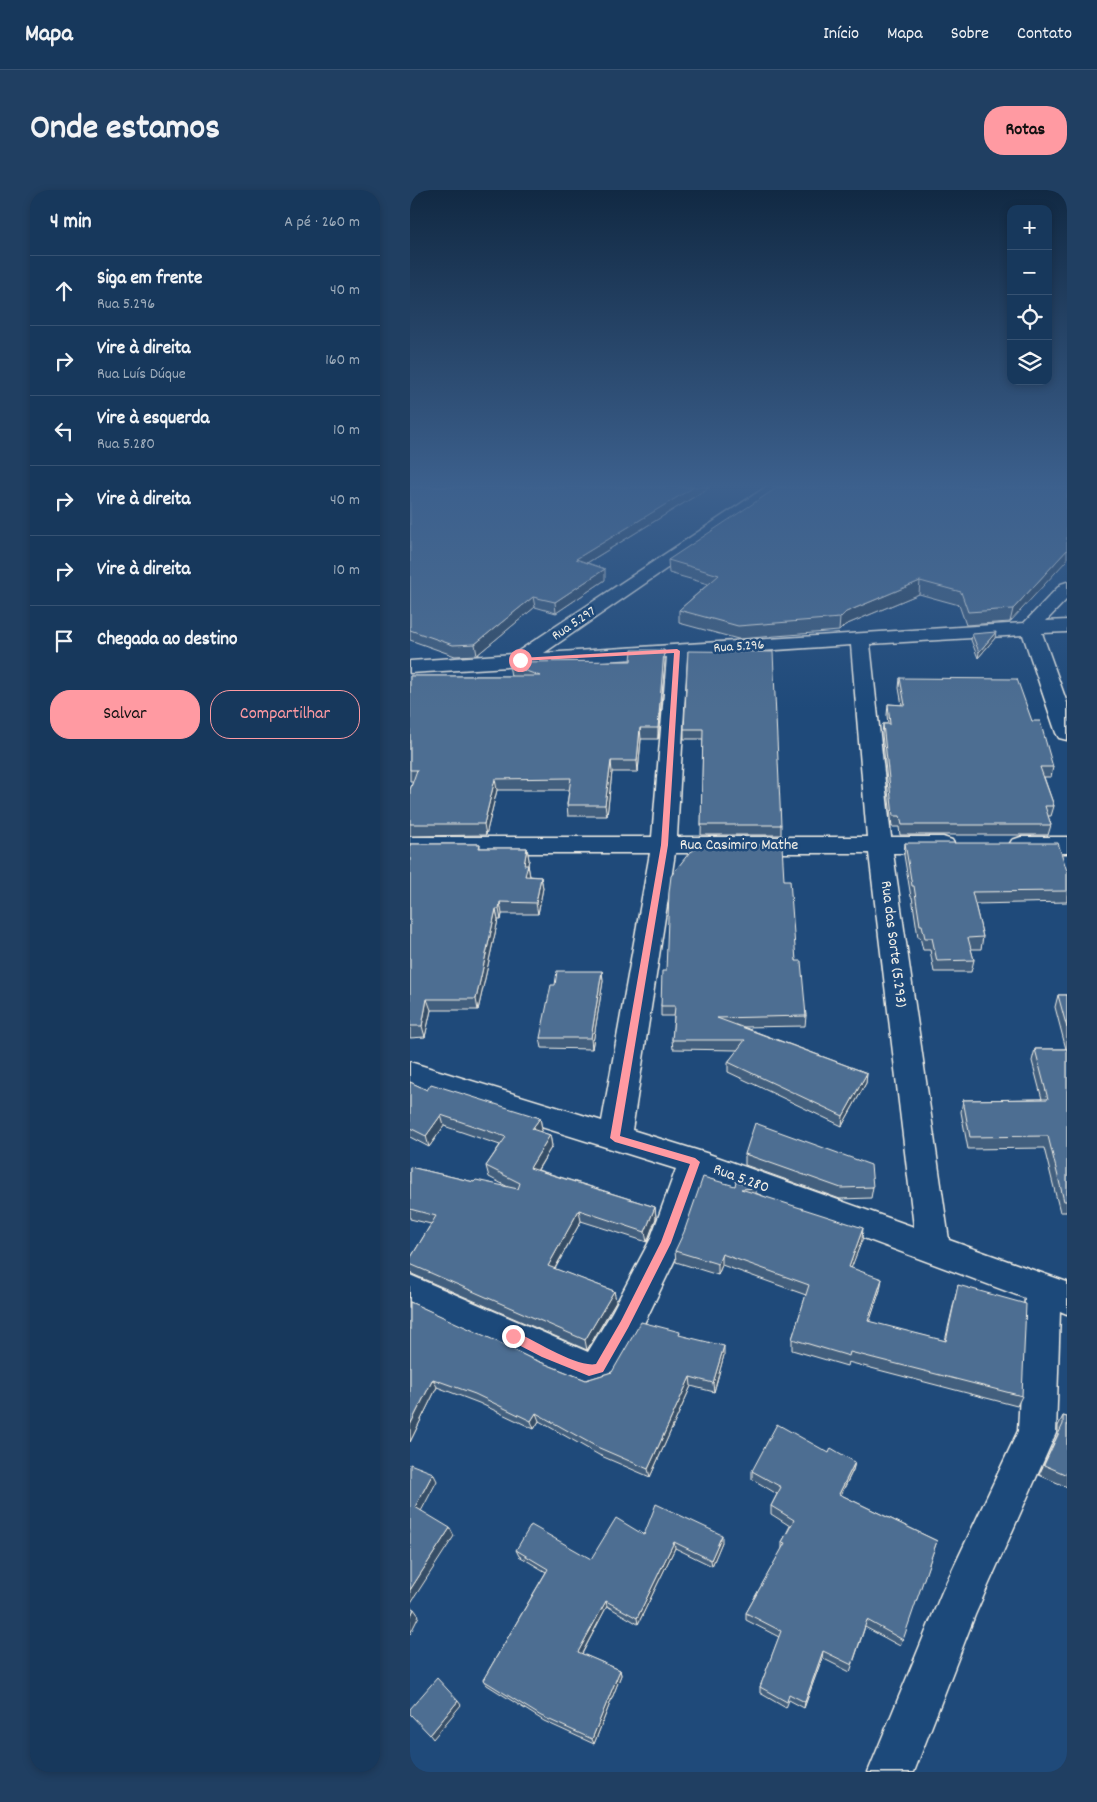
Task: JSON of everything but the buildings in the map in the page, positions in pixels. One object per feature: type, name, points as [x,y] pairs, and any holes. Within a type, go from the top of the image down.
[{"type":"street","name":"Rua 5.297","points":[[520,660],[667,561]]},
{"type":"street","points":[[1067,588],[1030,628],[1061,697],[1067,733]]},
{"type":"street","name":"Rua 5.296","points":[[410,667],[1067,626]]},
{"type":"street","name":"Rua das Sorte (5.293)","points":[[860,639],[880,845],[933,1248]]},
{"type":"street","points":[[615,1138],[664,845],[677,651]]},
{"type":"street","name":"Rua Casimiro Mathe","points":[[410,845],[969,845]]},
{"type":"street","points":[[998,845],[1067,845]]},
{"type":"street","name":"Rua 5.280","points":[[410,1074],[695,1162],[1055,1294]]},
{"type":"street","points":[[410,1291],[554,1357],[589,1370],[599,1368],[625,1324],[666,1243],[695,1162]]},
{"type":"street","points":[[891,1772],[957,1607],[1037,1433],[1055,1294]]},
{"type":"route","points":[[513,1336],[546,1353],[589,1370],[599,1368],[625,1324],[666,1243],[695,1162],[615,1138],[664,845],[677,651],[520,660]]}]
